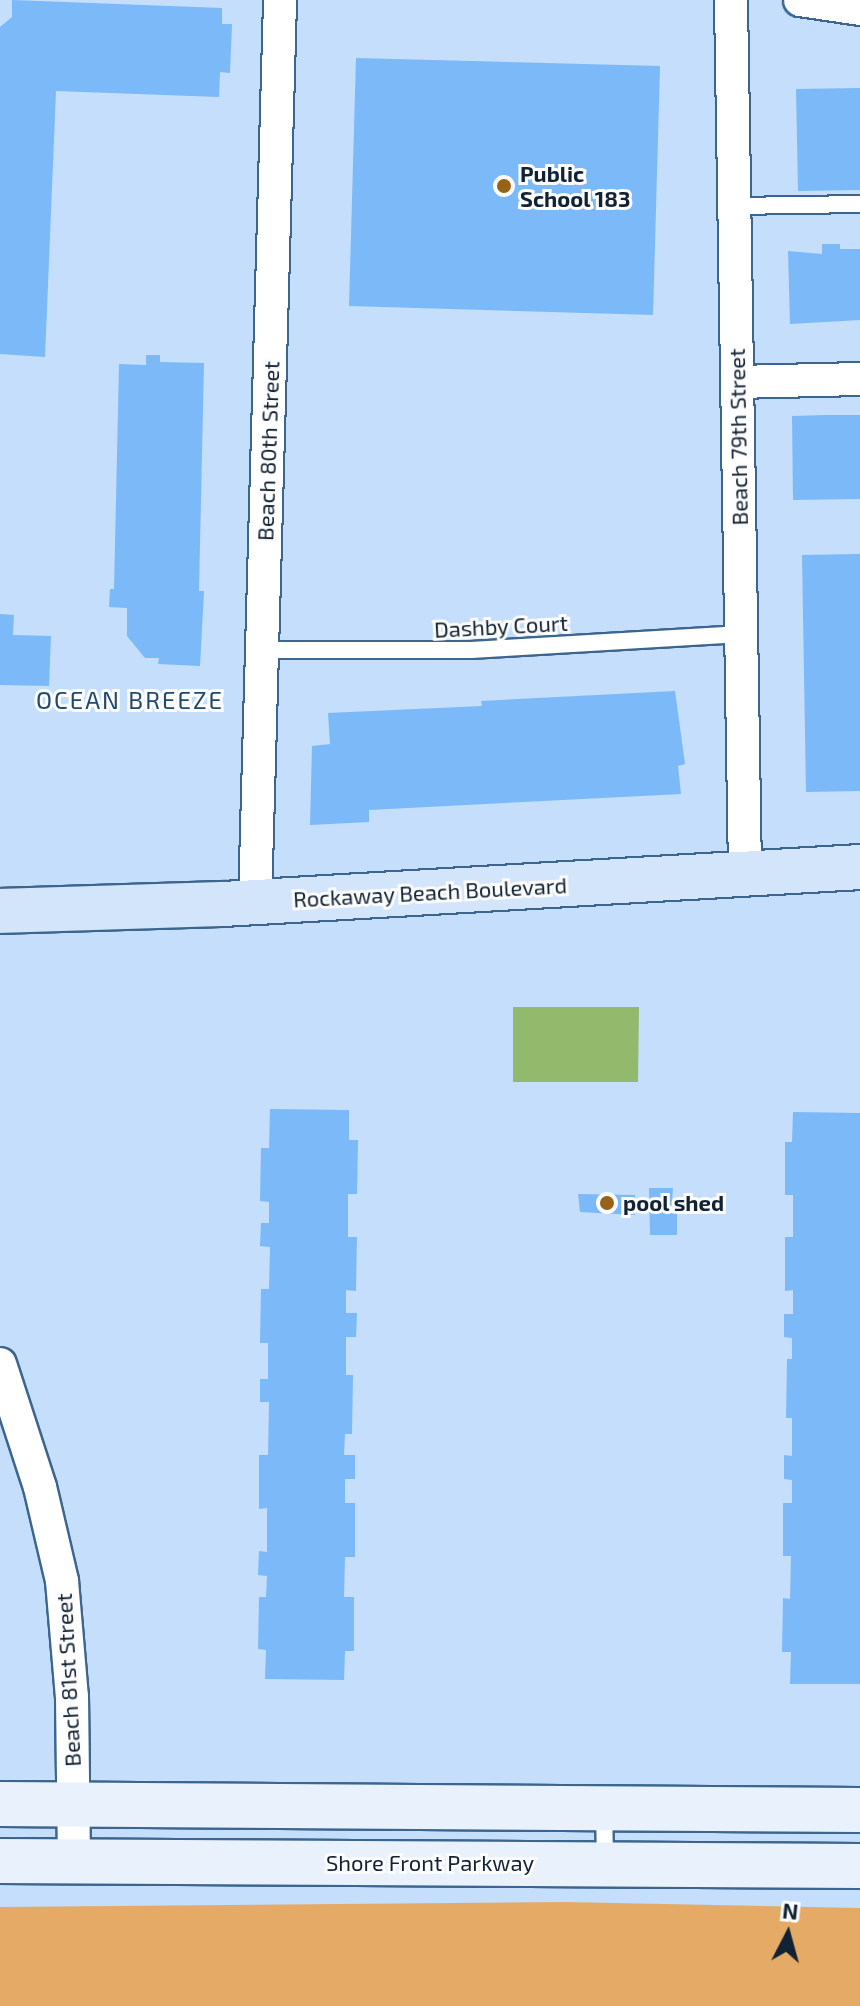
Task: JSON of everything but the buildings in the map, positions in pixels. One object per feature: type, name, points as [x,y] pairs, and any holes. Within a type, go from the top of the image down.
[{"type":"main road","name":"Rockaway Beach Boulevard","points":[[0,911],[255,902],[860,867]]},
{"type":"street","name":"Beach 80th Street","points":[[255,902],[280,0]]},
{"type":"street","name":"Beach 79th Street","points":[[731,0],[745,874]]},
{"type":"street","points":[[800,0],[860,9]]},
{"type":"street","points":[[737,382],[860,379]]},
{"type":"street","name":"Beach 81st Street","points":[[0,1364],[40,1487],[62,1581],[71,1658],[74,1860]]},
{"type":"street","points":[[0,1804],[860,1810]]},
{"type":"street","name":"Shore Front Parkway","points":[[0,1861],[860,1866]]},
{"type":"lane","points":[[734,206],[860,204]]},
{"type":"lane","name":"Dashby Court","points":[[262,650],[471,650],[742,634]]},
{"type":"lane","points":[[604,1808],[605,1864]]},
{"type":"shaded area","points":[[513,1007],[639,1007],[638,1082],[513,1082]]},
{"type":"shaded area","points":[[565,1902],[860,1908],[860,2006],[0,2006],[0,1907]]},
{"type":"place","name":"Public School 183","points":[[504,186]]},
{"type":"place","name":"pool shed","points":[[607,1203]]},
{"type":"district","name":"OCEAN BREEZE","points":[[130,700]]}]
